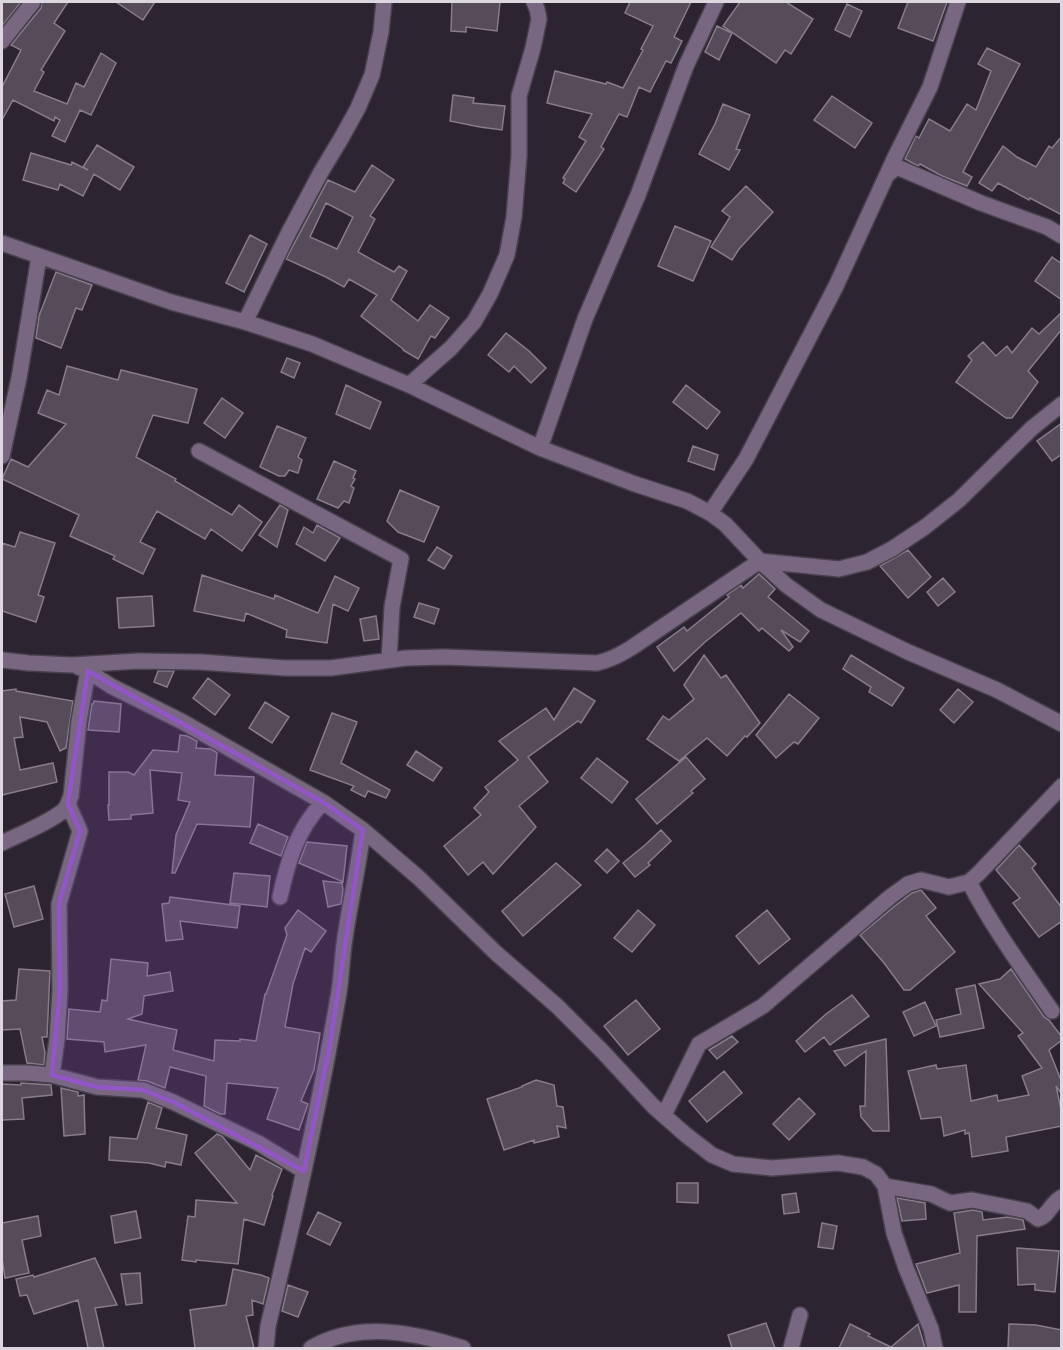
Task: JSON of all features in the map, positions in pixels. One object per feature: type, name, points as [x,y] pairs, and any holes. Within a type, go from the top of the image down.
[{"type":"street","points":[[2,40],[33,2]]},
{"type":"street","points":[[245,322],[294,222],[342,137],[372,75],[381,32],[384,2]]},
{"type":"street","points":[[409,385],[450,348],[474,322],[490,294],[507,255],[514,217],[519,156],[519,96],[539,19],[534,2]]},
{"type":"street","points":[[540,448],[585,319],[638,195],[686,66],[716,2]]},
{"type":"street","points":[[710,513],[746,459],[836,286],[930,87],[958,2]]},
{"type":"street","points":[[887,175],[897,167],[981,203],[1047,227],[1062,236]]},
{"type":"street","points":[[2,243],[171,302],[245,322],[312,344],[409,385],[540,448],[687,501],[710,513],[786,585],[822,610],[908,652],[997,690],[1062,724]]},
{"type":"street","points":[[2,456],[19,378],[39,256]]},
{"type":"street","points":[[2,660],[72,665],[139,661],[191,662],[285,668],[331,668],[406,658],[445,657],[597,663],[618,656],[631,648],[760,561],[838,569],[876,558],[917,532],[959,500],[1032,428],[1062,404]]},
{"type":"street","points":[[199,450],[401,559],[392,607],[389,660]]},
{"type":"street","points":[[72,665],[88,671],[111,686],[183,722],[323,802],[363,830],[419,878],[496,953],[557,1006],[653,1106],[712,1155],[733,1164],[772,1168],[838,1163],[863,1167],[876,1174],[885,1185],[894,1233],[931,1329],[935,1348]]},
{"type":"street","points":[[2,843],[63,811],[68,804],[88,671]]},
{"type":"street","points":[[664,1115],[699,1044],[762,1006],[908,884],[921,880],[950,887],[969,882],[1062,786]]},
{"type":"street","points":[[280,897],[292,851],[311,815],[323,802]]},
{"type":"street","points":[[52,1075],[60,990],[59,904],[80,831],[68,804]]},
{"type":"street","points":[[266,1348],[268,1326],[330,1045],[363,830]]},
{"type":"street","points":[[969,882],[1003,940],[1052,1011]]},
{"type":"street","points":[[2,1073],[52,1075],[97,1087],[143,1090],[174,1102],[258,1143],[304,1171]]},
{"type":"street","points":[[885,1185],[931,1194],[950,1203],[972,1200],[1027,1210],[1038,1219],[1047,1214],[1055,1200],[1062,1197]]},
{"type":"street","points":[[791,1348],[800,1315]]},
{"type":"street","points":[[311,1348],[347,1334],[375,1332],[424,1336],[463,1348]]},
{"type":"highlighted area","points":[[88,671],[323,802],[363,830],[330,1045],[304,1171],[173,1102],[143,1090],[97,1087],[52,1075],[60,990],[59,904],[80,831],[68,804]]},
{"type":"building","points":[[2,2],[21,2],[2,26]]},
{"type":"building","points":[[42,2],[68,2],[54,23],[65,31],[41,70],[44,72],[34,91],[67,104],[76,83],[84,87],[101,53],[116,63],[91,115],[80,110],[65,142],[52,136],[60,120],[55,117],[54,121],[13,100],[2,120],[2,87],[21,50],[11,45],[41,8]]},
{"type":"building","points":[[116,2],[155,2],[143,20]]},
{"type":"building","points":[[452,2],[500,2],[497,31],[466,27],[466,32],[451,31]]},
{"type":"building","points":[[630,2],[691,2],[674,37],[682,41],[671,63],[666,61],[650,92],[639,87],[627,117],[619,114],[601,147],[604,149],[576,192],[563,183],[565,179],[563,178],[586,141],[579,137],[592,114],[547,103],[555,71],[606,84],[607,82],[623,88],[653,26],[625,13]]},
{"type":"building","points":[[740,2],[786,2],[813,19],[791,54],[785,50],[776,63],[723,26]]},
{"type":"building","points":[[908,2],[947,2],[933,41],[898,28]]},
{"type":"building","points":[[847,4],[862,11],[850,37],[835,30]]},
{"type":"building","points":[[717,26],[732,33],[719,60],[705,52]]},
{"type":"building","points":[[987,48],[1020,64],[963,172],[972,177],[967,186],[905,159],[916,136],[919,138],[929,119],[950,131],[967,104],[976,110],[991,71],[978,64]]},
{"type":"building","points":[[453,95],[474,98],[473,103],[505,106],[502,130],[450,121]]},
{"type":"building","points":[[832,96],[872,123],[855,148],[814,120]]},
{"type":"building","points":[[723,104],[750,115],[736,149],[740,150],[729,170],[699,154]]},
{"type":"building","points":[[1062,136],[1062,215],[998,183],[992,191],[979,183],[1003,146],[1036,167],[1049,146],[1052,148]]},
{"type":"building","points":[[97,145],[134,167],[120,190],[94,174],[83,196],[60,184],[58,190],[23,180],[31,153],[71,165],[72,162],[88,170],[83,167]]},
{"type":"building","points":[[372,165],[394,180],[370,216],[375,219],[358,252],[394,272],[399,266],[407,271],[391,300],[418,321],[430,305],[449,318],[435,338],[431,336],[418,359],[403,350],[361,316],[377,295],[349,279],[344,287],[286,259],[328,180],[355,192]],"holes":[[[326,203],[353,217],[337,249],[310,237]]]},
{"type":"building","points":[[746,186],[773,212],[739,249],[732,260],[711,247],[730,217],[722,211]]},
{"type":"building","points":[[675,226],[711,241],[693,281],[658,266]]},
{"type":"building","points":[[250,235],[267,244],[244,292],[226,283]]},
{"type":"building","points":[[1052,257],[1062,264],[1062,300],[1035,281]]},
{"type":"building","points":[[56,272],[92,285],[82,310],[76,308],[61,348],[36,338],[39,316]]},
{"type":"building","points":[[1062,312],[1062,329],[1028,371],[1038,382],[1012,418],[1006,418],[956,382],[972,360],[968,356],[983,342],[996,356],[1007,346],[1012,353],[1032,328],[1039,334]]},
{"type":"building","points":[[506,333],[546,368],[531,383],[514,366],[509,372],[488,355]]},
{"type":"building","points":[[287,358],[300,363],[294,378],[281,372]]},
{"type":"building","points":[[67,366],[118,380],[121,370],[197,389],[188,423],[153,415],[136,457],[176,479],[175,481],[232,515],[239,505],[262,522],[242,551],[211,529],[205,539],[157,511],[140,542],[155,549],[143,574],[113,559],[115,556],[70,536],[79,515],[2,479],[11,459],[28,467],[66,424],[38,413],[47,390],[59,395]]},
{"type":"building","points":[[346,385],[381,402],[370,429],[336,414]]},
{"type":"building","points":[[686,385],[720,412],[707,429],[673,402]]},
{"type":"building","points":[[222,398],[243,413],[225,438],[204,423]]},
{"type":"building","points":[[1062,423],[1062,454],[1052,461],[1037,441]]},
{"type":"building","points":[[277,426],[306,438],[298,457],[302,460],[298,473],[289,470],[285,476],[279,476],[260,467]]},
{"type":"building","points":[[693,446],[718,455],[714,470],[688,461]]},
{"type":"building","points":[[334,461],[356,471],[349,503],[344,501],[338,508],[317,499]]},
{"type":"building","points":[[400,490],[439,507],[424,542],[398,532],[387,521]]},
{"type":"building","points":[[280,505],[288,510],[277,547],[259,535]]},
{"type":"building","points":[[317,525],[340,538],[325,561],[296,544],[304,527],[313,533]]},
{"type":"building","points":[[20,532],[55,543],[38,595],[44,597],[36,622],[2,611],[2,543],[15,547]]},
{"type":"building","points":[[437,547],[452,556],[444,569],[428,560]]},
{"type":"building","points":[[908,550],[931,577],[908,598],[880,566]]},
{"type":"building","points":[[759,574],[775,589],[768,597],[809,631],[800,642],[781,630],[793,647],[789,651],[762,628],[759,631],[741,613],[674,671],[657,647],[684,627],[687,631],[729,597],[727,595],[741,585],[743,588]]},
{"type":"building","points":[[202,575],[274,599],[275,595],[318,613],[335,576],[359,588],[348,611],[333,604],[327,643],[286,637],[287,630],[246,613],[244,621],[194,611]]},
{"type":"building","points":[[943,578],[955,592],[938,606],[927,592]]},
{"type":"building","points":[[152,596],[154,626],[119,628],[117,598]]},
{"type":"building","points":[[419,603],[439,609],[434,624],[414,617]]},
{"type":"building","points":[[376,616],[379,639],[364,641],[360,619]]},
{"type":"building","points":[[704,655],[721,678],[726,675],[760,723],[727,756],[707,738],[679,761],[647,739],[663,716],[669,720],[694,699],[684,685]]},
{"type":"building","points":[[851,655],[904,688],[892,706],[869,692],[871,687],[843,669]]},
{"type":"building","points":[[158,671],[174,671],[167,687],[154,682]]},
{"type":"building","points":[[208,678],[230,695],[215,715],[193,698]]},
{"type":"building","points":[[574,688],[595,701],[581,723],[578,721],[528,757],[548,782],[519,806],[536,827],[493,874],[483,862],[468,875],[444,846],[481,815],[474,808],[489,792],[485,787],[518,760],[499,741],[546,708],[554,720]]},
{"type":"building","points":[[16,689],[16,691],[73,701],[66,748],[60,751],[47,722],[20,717],[23,737],[14,738],[20,770],[53,763],[57,782],[2,795],[2,691]]},
{"type":"building","points":[[958,689],[973,702],[954,723],[940,710]]},
{"type":"building","points":[[789,694],[819,718],[798,744],[794,742],[776,758],[756,735]]},
{"type":"building","points":[[94,701],[121,704],[119,732],[88,730]]},
{"type":"building","points":[[265,702],[289,717],[272,743],[249,728]]},
{"type":"building","points":[[332,713],[357,722],[341,763],[390,790],[386,798],[368,791],[365,797],[351,790],[354,786],[310,770]]},
{"type":"building","points":[[180,735],[197,741],[196,748],[211,749],[217,753],[215,775],[254,777],[250,827],[197,824],[175,873],[172,873],[176,835],[190,802],[178,800],[182,773],[150,770],[153,813],[131,815],[131,819],[109,820],[109,772],[128,772],[134,775],[153,750],[178,752]]},
{"type":"building","points":[[416,751],[442,768],[433,781],[407,765]]},
{"type":"building","points":[[686,757],[705,779],[691,791],[693,793],[657,824],[636,799]]},
{"type":"building","points":[[597,758],[628,782],[612,803],[581,778]]},
{"type":"building","points":[[258,824],[288,837],[281,856],[250,843]]},
{"type":"building","points":[[661,830],[671,841],[648,863],[650,865],[635,877],[623,863]]},
{"type":"building","points":[[307,842],[347,846],[343,882],[299,863]]},
{"type":"building","points":[[1019,845],[1036,864],[1032,868],[1062,908],[1062,921],[1039,937],[1013,903],[1020,898],[996,870]]},
{"type":"building","points":[[607,849],[619,861],[607,873],[595,861]]},
{"type":"building","points":[[556,863],[581,885],[523,936],[502,911]]},
{"type":"building","points":[[234,873],[270,876],[267,907],[230,903]]},
{"type":"building","points":[[323,881],[342,883],[341,904],[328,907]]},
{"type":"building","points":[[34,886],[43,919],[14,927],[5,894]]},
{"type":"building","points":[[921,890],[936,908],[926,916],[955,952],[910,990],[904,990],[860,935],[912,893]]},
{"type":"building","points":[[170,897],[240,906],[237,928],[180,921],[183,939],[166,941],[162,904],[169,903]]},
{"type":"building","points":[[298,910],[326,931],[311,952],[305,948],[293,984],[285,1027],[320,1033],[314,1070],[301,1101],[308,1104],[299,1130],[267,1119],[278,1088],[227,1083],[225,1114],[220,1114],[204,1106],[206,1076],[170,1067],[165,1088],[138,1080],[146,1045],[105,1052],[104,1042],[67,1039],[69,1009],[100,1012],[102,1000],[107,1001],[111,959],[148,963],[147,976],[170,972],[173,991],[144,996],[142,1014],[128,1019],[177,1030],[173,1050],[214,1061],[215,1040],[256,1041],[265,994],[287,935],[285,928]]},
{"type":"building","points":[[638,910],[655,925],[632,952],[614,938]]},
{"type":"building","points":[[767,910],[790,939],[759,964],[736,936]]},
{"type":"building","points":[[19,969],[50,971],[47,1037],[42,1037],[45,1053],[44,1065],[27,1063],[20,1029],[2,1030],[2,1001],[16,1000]]},
{"type":"building","points":[[1011,969],[1044,1017],[1062,1037],[1062,1040],[1049,1050],[1062,1083],[1060,1092],[1056,1086],[1062,1126],[1006,1137],[1008,1151],[972,1157],[969,1133],[965,1134],[965,1130],[944,1136],[941,1117],[921,1119],[908,1071],[936,1065],[937,1069],[966,1065],[971,1101],[997,1095],[998,1101],[1029,1095],[1022,1076],[1042,1068],[1018,1036],[1023,1033],[979,984],[1000,979]]},
{"type":"building","points":[[975,985],[984,1028],[940,1037],[936,1020],[961,1014],[956,989]]},
{"type":"building","points":[[852,995],[869,1016],[830,1045],[824,1037],[805,1052],[796,1041],[826,1014]]},
{"type":"building","points":[[636,1000],[660,1029],[628,1055],[604,1026]]},
{"type":"building","points":[[925,1002],[936,1026],[914,1036],[903,1012]]},
{"type":"building","points":[[732,1036],[738,1042],[717,1059],[709,1050]]},
{"type":"building","points":[[886,1039],[889,1131],[873,1131],[861,1117],[860,1106],[865,1106],[866,1051],[845,1066],[834,1051]]},
{"type":"building","points":[[724,1071],[742,1093],[707,1122],[689,1101]]},
{"type":"building","points":[[536,1080],[554,1085],[557,1106],[563,1107],[566,1128],[557,1126],[559,1137],[534,1143],[534,1140],[504,1150],[487,1099]]},
{"type":"building","points":[[21,1083],[51,1085],[52,1095],[22,1098],[24,1119],[2,1120],[2,1084],[21,1085]]},
{"type":"building","points":[[61,1088],[78,1092],[78,1096],[84,1095],[85,1134],[64,1136]]},
{"type":"building","points":[[799,1098],[815,1114],[789,1140],[773,1124]]},
{"type":"building","points":[[148,1102],[162,1108],[156,1128],[187,1135],[181,1165],[166,1162],[165,1167],[149,1163],[109,1160],[110,1137],[137,1139]]},
{"type":"building","points":[[217,1134],[222,1136],[250,1170],[256,1155],[282,1169],[264,1225],[244,1219],[238,1264],[182,1260],[188,1216],[195,1217],[196,1200],[237,1203],[195,1153]]},
{"type":"building","points":[[677,1183],[698,1183],[698,1203],[677,1202]]},
{"type":"building","points":[[796,1193],[799,1212],[784,1214],[782,1195]]},
{"type":"building","points":[[897,1198],[925,1203],[926,1219],[902,1221]]},
{"type":"building","points":[[973,1210],[982,1212],[983,1220],[1008,1217],[1023,1220],[1025,1229],[977,1236],[976,1312],[959,1312],[959,1285],[927,1293],[916,1264],[960,1253],[954,1213]]},
{"type":"building","points":[[136,1211],[141,1238],[115,1243],[111,1216]]},
{"type":"building","points":[[318,1212],[341,1223],[330,1245],[307,1234]]},
{"type":"building","points":[[38,1216],[41,1236],[22,1240],[29,1273],[5,1278],[2,1258],[2,1223]]},
{"type":"building","points":[[822,1223],[837,1226],[833,1249],[818,1247]]},
{"type":"building","points":[[1017,1248],[1059,1251],[1055,1292],[1035,1290],[1035,1284],[1018,1285]]},
{"type":"building","points":[[95,1258],[117,1305],[95,1308],[104,1348],[88,1348],[78,1300],[34,1314],[27,1295],[20,1296],[16,1279],[33,1275],[34,1277]]},
{"type":"building","points":[[233,1269],[269,1278],[263,1304],[252,1300],[253,1315],[246,1316],[254,1348],[195,1348],[190,1310],[226,1305]]},
{"type":"building","points":[[140,1273],[142,1303],[126,1305],[121,1274]]},
{"type":"building","points":[[288,1285],[308,1292],[298,1317],[282,1311]]},
{"type":"building","points":[[766,1323],[775,1348],[732,1348],[728,1335]]},
{"type":"building","points":[[850,1324],[891,1347],[918,1324],[925,1348],[839,1348]]},
{"type":"building","points":[[1009,1324],[1036,1325],[1062,1330],[1062,1348],[1008,1348]]}]
